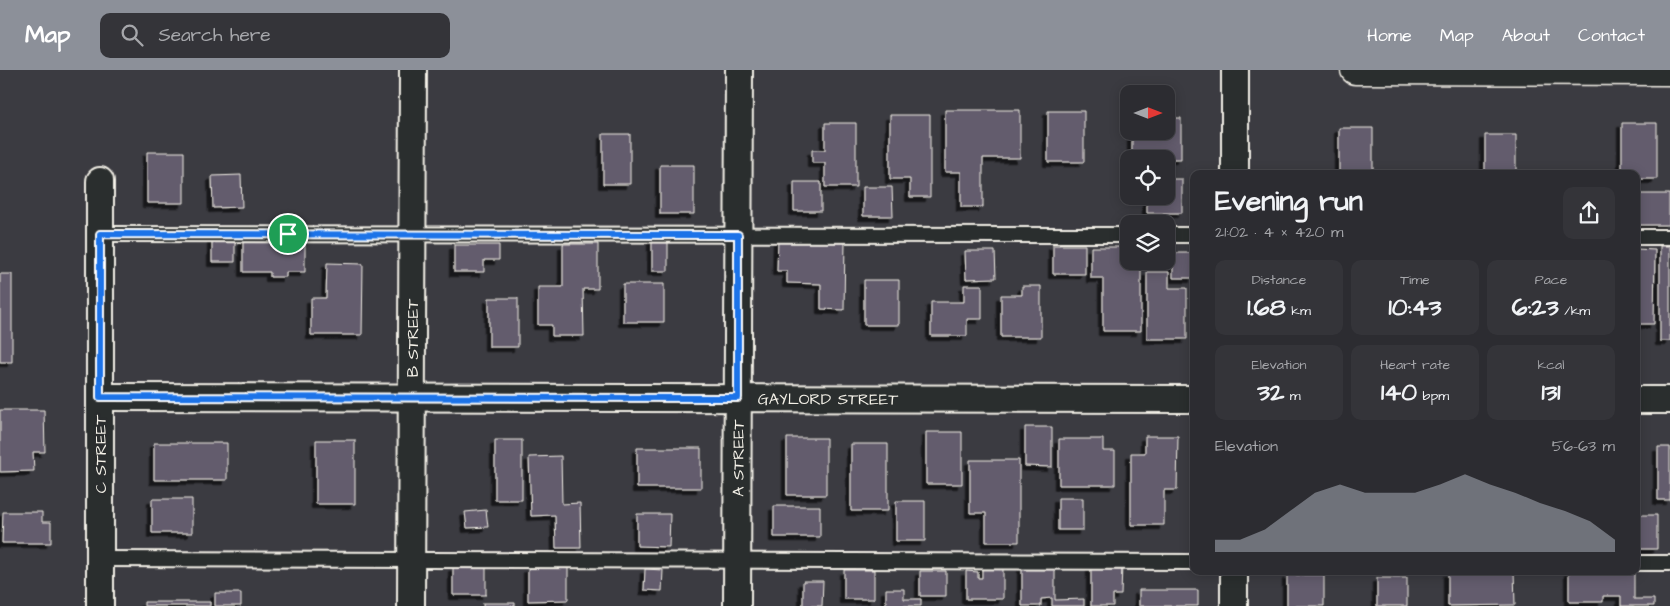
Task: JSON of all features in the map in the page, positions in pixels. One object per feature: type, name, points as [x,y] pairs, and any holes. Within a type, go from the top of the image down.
[{"type":"street","name":"B STREET","points":[[411,606],[412,70]]},
{"type":"street","name":"A STREET","points":[[738,606],[739,70]]},
{"type":"street","points":[[1235,70],[1235,170]]},
{"type":"street","points":[[1355,70],[1670,71]]},
{"type":"street","name":"C STREET","points":[[100,181],[100,606]]},
{"type":"street","name":"GAYLORD STREET","points":[[100,397],[1190,399]]},
{"type":"street","points":[[1640,400],[1670,400]]},
{"type":"street","points":[[1234,575],[1234,606]]},
{"type":"lane","points":[[100,234],[1120,235]]},
{"type":"lane","points":[[1175,235],[1190,235]]},
{"type":"lane","points":[[1640,237],[1670,237]]},
{"type":"lane","points":[[100,560],[1190,562]]},
{"type":"lane","points":[[1640,563],[1670,563]]},
{"type":"building","points":[[945,110],[1020,110],[1020,158],[983,158],[983,207],[961,207],[961,172],[945,172]]},
{"type":"building","points":[[1048,111],[1084,111],[1084,162],[1048,162]]},
{"type":"building","points":[[890,115],[930,115],[930,197],[910,197],[910,179],[890,179]]},
{"type":"building","points":[[1175,118],[1181,118],[1181,159],[1175,159],[1175,150],[1132,150],[1132,140],[1175,140]]},
{"type":"building","points":[[825,123],[856,123],[856,187],[825,187],[825,163],[812,163],[812,150],[825,150]]},
{"type":"building","points":[[1622,123],[1657,123],[1657,179],[1640,179],[1640,170],[1622,170]]},
{"type":"building","points":[[1339,128],[1373,128],[1373,170],[1339,170]]},
{"type":"building","points":[[603,134],[630,134],[630,184],[603,184]]},
{"type":"building","points":[[1485,135],[1516,135],[1516,170],[1485,170]]},
{"type":"building","points":[[147,152],[184,152],[184,203],[147,203]]},
{"type":"building","points":[[660,165],[694,165],[694,214],[660,214]]},
{"type":"building","points":[[241,175],[242,207],[213,208],[212,176]]},
{"type":"building","points":[[1175,179],[1182,179],[1182,213],[1147,213],[1147,205],[1175,205]]},
{"type":"building","points":[[794,182],[821,182],[821,211],[794,211]]},
{"type":"building","points":[[863,187],[892,187],[893,216],[863,216]]},
{"type":"building","points":[[1640,194],[1669,194],[1669,225],[1640,225]]},
{"type":"building","points":[[212,235],[235,235],[235,262],[212,262]]},
{"type":"building","points":[[243,239],[305,239],[305,272],[286,272],[286,277],[270,277],[270,272],[243,272]]},
{"type":"building","points":[[778,239],[845,240],[844,310],[821,309],[821,284],[787,283],[787,271],[777,271]]},
{"type":"building","points":[[652,240],[668,240],[668,271],[652,271]]},
{"type":"building","points":[[563,244],[598,244],[598,289],[583,289],[584,336],[552,336],[552,325],[538,325],[538,287],[563,287]]},
{"type":"building","points":[[454,245],[499,245],[499,260],[484,260],[484,272],[454,272]]},
{"type":"building","points":[[1053,245],[1085,245],[1085,274],[1053,274]]},
{"type":"building","points":[[1660,246],[1670,246],[1670,341],[1660,341]]},
{"type":"building","points":[[1091,247],[1120,247],[1120,270],[1141,270],[1141,331],[1103,331],[1103,278],[1091,278]]},
{"type":"building","points":[[1640,249],[1655,250],[1654,324],[1640,324]]},
{"type":"building","points":[[965,251],[995,251],[996,278],[966,279]]},
{"type":"building","points":[[1175,253],[1190,253],[1190,278],[1173,278]]},
{"type":"building","points":[[327,263],[363,264],[362,335],[311,335],[311,298],[326,298]]},
{"type":"building","points":[[1147,272],[1169,272],[1169,288],[1187,288],[1187,339],[1147,339]]},
{"type":"building","points":[[0,274],[12,274],[12,362],[0,362]]},
{"type":"building","points":[[864,280],[899,280],[899,325],[864,325]]},
{"type":"building","points":[[623,284],[664,284],[664,322],[623,322]]},
{"type":"building","points":[[964,285],[982,285],[982,319],[967,319],[967,336],[931,336],[931,302],[964,302]]},
{"type":"building","points":[[1022,286],[1041,286],[1041,337],[1001,337],[1001,295],[1022,295]]},
{"type":"building","points":[[489,298],[518,298],[518,347],[489,347]]},
{"type":"building","points":[[0,410],[44,410],[45,452],[33,452],[34,471],[0,472]]},
{"type":"building","points":[[1025,427],[1052,427],[1052,467],[1025,466]]},
{"type":"building","points":[[926,432],[962,432],[962,484],[926,484]]},
{"type":"building","points":[[1145,436],[1178,436],[1177,490],[1164,490],[1164,525],[1131,525],[1131,453],[1145,453]]},
{"type":"building","points":[[787,438],[826,438],[826,495],[787,495]]},
{"type":"building","points":[[1059,439],[1103,439],[1103,451],[1115,451],[1115,485],[1059,485]]},
{"type":"building","points":[[316,440],[355,440],[355,504],[316,504]]},
{"type":"building","points":[[495,440],[522,440],[522,500],[495,500]]},
{"type":"building","points":[[154,443],[227,443],[227,480],[154,480]]},
{"type":"building","points":[[851,444],[888,444],[888,511],[851,511]]},
{"type":"building","points":[[1658,447],[1670,447],[1670,500],[1658,500]]},
{"type":"building","points":[[637,448],[701,448],[701,488],[637,488]]},
{"type":"building","points":[[561,456],[562,504],[580,503],[581,548],[556,548],[555,515],[531,516],[529,457]]},
{"type":"building","points":[[970,460],[1019,460],[1019,542],[986,542],[986,513],[970,513]]},
{"type":"building","points":[[1058,498],[1083,498],[1083,530],[1058,530]]},
{"type":"building","points":[[152,499],[192,499],[192,533],[152,533]]},
{"type":"building","points":[[896,501],[925,501],[925,541],[896,541]]},
{"type":"building","points":[[774,506],[820,506],[820,537],[774,537]]},
{"type":"building","points":[[486,510],[488,527],[467,528],[465,512]]},
{"type":"building","points":[[3,512],[42,512],[42,522],[51,522],[51,543],[2,543]]},
{"type":"building","points":[[637,514],[670,514],[669,547],[637,546]]},
{"type":"building","points":[[1640,515],[1657,515],[1657,549],[1640,549]]},
{"type":"building","points":[[982,564],[1003,564],[1003,599],[966,599],[966,571],[978,572],[978,578],[982,578]]},
{"type":"building","points":[[1091,564],[1122,564],[1121,595],[1113,595],[1113,606],[1091,606]]},
{"type":"building","points":[[453,567],[486,567],[486,595],[453,595]]},
{"type":"building","points":[[568,567],[568,600],[528,601],[528,568]]},
{"type":"building","points":[[1022,567],[1055,567],[1055,600],[1084,599],[1084,606],[1052,606],[1052,598],[1041,599],[1041,606],[1022,606]]},
{"type":"building","points":[[645,569],[663,570],[662,591],[644,590]]},
{"type":"building","points":[[844,570],[874,570],[874,599],[844,599]]},
{"type":"building","points":[[920,571],[946,571],[946,596],[920,596]]},
{"type":"building","points":[[1287,575],[1324,575],[1324,606],[1287,606]]},
{"type":"building","points":[[1448,575],[1514,575],[1515,605],[1448,606]]},
{"type":"building","points":[[1569,575],[1634,575],[1634,599],[1654,599],[1654,606],[1621,606],[1621,596],[1603,596],[1603,602],[1569,602]]},
{"type":"building","points":[[1377,578],[1407,578],[1407,606],[1377,606]]},
{"type":"building","points":[[803,581],[823,581],[822,606],[803,606]]},
{"type":"building","points":[[886,589],[904,589],[904,599],[921,599],[921,606],[886,606]]},
{"type":"building","points":[[1139,590],[1198,590],[1198,606],[1139,606]]},
{"type":"building","points":[[215,593],[241,593],[241,606],[215,606]]},
{"type":"building","points":[[144,602],[210,602],[210,606],[144,606]]},
{"type":"building","points":[[483,603],[515,603],[515,606],[483,606]]},
{"type":"route","points":[[100,234],[288,234],[738,235],[738,398],[100,397],[100,234]]}]
